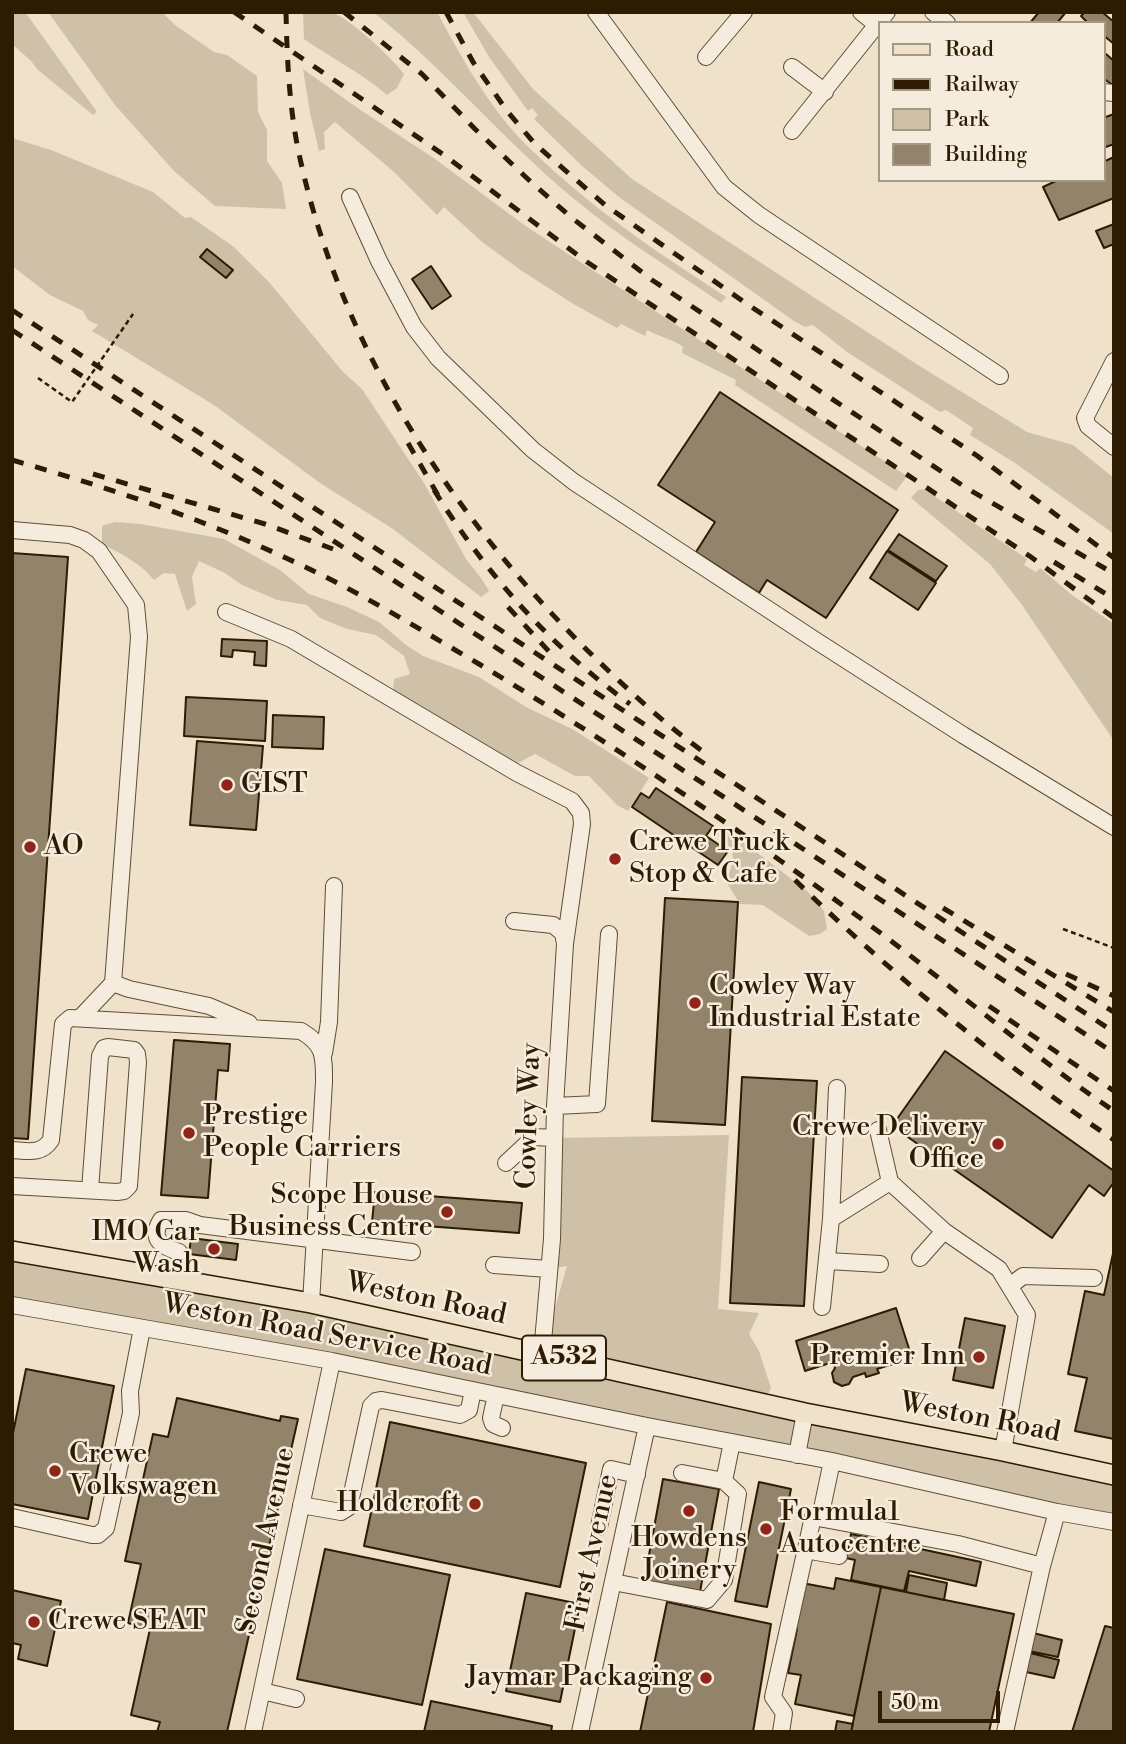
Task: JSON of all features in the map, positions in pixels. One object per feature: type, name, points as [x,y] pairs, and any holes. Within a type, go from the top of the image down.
[{"type":"main road","name":"Weston Road","points":[[12,1251],[311,1303],[805,1413],[1114,1475]]},
{"type":"street","points":[[596,12],[724,187],[780,230],[1000,376]]},
{"type":"street","points":[[706,57],[744,12]]},
{"type":"street","points":[[861,12],[882,18]]},
{"type":"street","points":[[792,131],[878,23]]},
{"type":"street","points":[[792,67],[825,92]]},
{"type":"street","points":[[350,197],[379,261],[415,327],[438,358],[533,450],[574,482],[818,642],[963,736],[1114,827]]},
{"type":"street","points":[[1114,361],[1086,418],[1088,426],[1114,447]]},
{"type":"street","points":[[12,530],[70,535],[84,540],[99,551],[136,605],[139,636],[113,983],[80,1018]]},
{"type":"street","name":"Cowley Way","points":[[226,612],[291,639],[517,773],[572,801],[581,813],[582,824],[565,944],[555,1106],[552,1239],[542,1353]]},
{"type":"street","points":[[311,1303],[324,1053],[329,1022],[334,886]]},
{"type":"street","points":[[514,921],[553,925],[563,933],[565,944]]},
{"type":"street","points":[[555,1106],[597,1104],[609,934]]},
{"type":"street","points":[[113,983],[209,1006],[261,1028]]},
{"type":"street","points":[[12,1150],[36,1152],[46,1147],[51,1140],[63,1024],[69,1018],[301,1031],[312,1037],[324,1053]]},
{"type":"street","points":[[12,1186],[117,1192],[124,1191],[129,1186],[138,1062],[134,1050],[108,1046],[100,1056],[90,1189]]},
{"type":"street","points":[[822,1307],[831,1219],[837,1087]]},
{"type":"street","points":[[878,1129],[890,1182],[944,1231],[999,1269],[1027,1315],[1003,1451]]},
{"type":"street","points":[[506,1163],[534,1137],[554,1138]]},
{"type":"street","points":[[831,1219],[890,1182]]},
{"type":"street","points":[[180,1252],[162,1246],[159,1242],[158,1225],[161,1220],[186,1220],[200,1225],[412,1252]]},
{"type":"street","points":[[920,1258],[944,1231]]},
{"type":"street","points":[[828,1261],[880,1264]]},
{"type":"street","points":[[494,1265],[548,1269]]},
{"type":"street","points":[[1010,1286],[1023,1276],[1094,1278]]},
{"type":"street","name":"Weston Road Service Road","points":[[12,1305],[332,1361],[832,1461],[1057,1512],[1114,1522]]},
{"type":"street","points":[[12,1517],[92,1535],[98,1535],[106,1528],[131,1413],[130,1391],[142,1328]]},
{"type":"street","name":"Second Avenue","points":[[253,1732],[332,1361]]},
{"type":"street","points":[[301,1505],[341,1512],[349,1507],[371,1406],[376,1401],[460,1415],[469,1410],[472,1390]]},
{"type":"street","points":[[496,1395],[491,1418],[494,1424],[502,1428]]},
{"type":"street","points":[[797,1455],[805,1413]]},
{"type":"street","name":"First Avenue","points":[[580,1732],[647,1426]]},
{"type":"street","points":[[724,1481],[732,1443]]},
{"type":"street","points":[[820,1518],[832,1461]]},
{"type":"street","points":[[599,1527],[611,1469],[636,1475]]},
{"type":"street","points":[[613,1582],[707,1600],[724,1580],[738,1494],[724,1481],[682,1474]]},
{"type":"street","points":[[1005,1732],[1042,1566],[1057,1512]]},
{"type":"street","points":[[780,1732],[785,1713],[773,1697],[813,1517],[958,1544],[1042,1566]]},
{"type":"street","points":[[805,1550],[839,1556]]},
{"type":"street","points":[[262,1691],[296,1699]]},
{"type":"path","points":[[38,378],[72,401],[133,314]]},
{"type":"path","points":[[1063,929],[1114,948]]},
{"type":"green space","points":[[12,12],[25,12],[97,112],[93,115],[38,70],[12,44]]},
{"type":"green space","points":[[48,12],[162,12],[175,25],[214,52],[227,55],[257,76],[258,112],[267,130],[267,161],[282,183],[286,209],[215,206],[174,171],[115,105]]},
{"type":"green space","points":[[303,12],[331,12],[359,30],[404,74],[397,88],[387,95],[304,39]]},
{"type":"green space","points":[[373,12],[437,12],[479,85],[524,143],[574,189],[616,222],[726,297],[721,303],[591,212],[547,176],[424,57]]},
{"type":"green space","points":[[463,12],[473,12],[533,89],[632,179],[918,365],[1027,432],[1073,445],[1114,478],[1114,534],[1015,463],[970,435],[973,428],[946,410],[940,412],[847,352],[813,325],[805,327],[794,321],[619,197],[582,166],[534,119],[538,115],[532,108],[528,111],[489,57]]},
{"type":"green space","points":[[303,69],[435,159],[527,227],[907,476],[896,491],[735,385],[736,380],[682,353],[683,347],[679,344],[647,330],[645,336],[621,324],[617,328],[575,305],[482,242],[444,207],[437,215],[394,172],[335,122],[324,132],[325,149],[319,151]]},
{"type":"green space","points":[[12,138],[51,150],[153,192],[185,218],[191,217],[234,247],[269,282],[343,372],[362,389],[424,483],[466,559],[489,591],[481,597],[393,529],[320,483],[214,405],[92,331],[98,325],[88,320],[83,311],[50,295],[12,266]]},
{"type":"green space","points":[[924,489],[1027,559],[1024,565],[1036,572],[1040,568],[1072,595],[1114,624],[1114,741],[1022,605],[990,564],[911,498],[918,490]]},
{"type":"green space","points":[[115,522],[224,539],[280,570],[309,594],[379,622],[423,656],[479,677],[526,707],[574,730],[649,778],[628,811],[617,805],[589,776],[575,776],[535,754],[518,763],[393,691],[394,679],[410,674],[404,656],[376,635],[347,629],[320,618],[307,605],[277,600],[242,585],[225,573],[199,561],[192,577],[196,604],[187,611],[175,574],[164,573],[154,580],[124,555],[102,544],[102,526]]},
{"type":"green space","points":[[725,828],[807,891],[824,911],[827,929],[820,934],[809,936],[763,905],[740,904],[727,883],[733,857],[730,847],[718,836],[719,830]]},
{"type":"green space","points":[[729,1135],[718,1309],[759,1313],[749,1334],[759,1351],[771,1388],[763,1403],[1114,1475],[1114,1522],[12,1305],[12,1251],[542,1353],[567,1266],[548,1269],[554,1138]]},
{"type":"building","points":[[1039,12],[1066,12],[1059,21],[1032,21]]},
{"type":"building","points":[[1085,12],[1102,12],[1114,22],[1114,44],[1105,37],[1105,21],[1086,21],[1081,16]]},
{"type":"building","points":[[1105,55],[1114,61],[1114,86],[1105,79]]},
{"type":"building","points":[[1114,114],[1114,144],[1105,147],[1105,117]]},
{"type":"building","points":[[1114,157],[1114,198],[1059,220],[1043,187],[1054,182],[1105,182],[1105,161]]},
{"type":"building","points":[[1114,224],[1114,244],[1104,248],[1096,231]]},
{"type":"building","points":[[207,249],[233,270],[226,278],[200,257]]},
{"type":"building","points":[[431,266],[451,296],[432,309],[412,279]]},
{"type":"building","points":[[720,392],[898,510],[826,618],[767,580],[759,593],[696,552],[715,522],[658,485]]},
{"type":"building","points":[[899,534],[947,566],[936,581],[888,550]]},
{"type":"building","points":[[887,551],[936,583],[918,610],[870,578]]},
{"type":"building","name":"AO","points":[[12,553],[68,557],[28,1139],[12,1138]]},
{"type":"building","points":[[222,639],[267,641],[266,666],[254,665],[255,652],[233,650],[232,657],[221,656]]},
{"type":"building","points":[[186,697],[267,701],[265,741],[184,736]]},
{"type":"building","points":[[273,715],[324,717],[323,749],[272,747]]},
{"type":"building","name":"GIST","points":[[197,741],[263,746],[256,830],[190,825]]},
{"type":"building","points":[[656,788],[713,826],[706,836],[728,851],[718,865],[632,807],[641,793],[649,798]]},
{"type":"building","name":"Cowley Way Industrial Estate","points":[[665,898],[738,902],[725,1125],[652,1121]]},
{"type":"building","name":"Prestige People Carriers","points":[[174,1040],[230,1044],[228,1071],[218,1070],[208,1198],[161,1195]]},
{"type":"building","name":"Crewe Delivery Office","points":[[945,1051],[1114,1171],[1114,1182],[1104,1196],[1089,1185],[1052,1238],[892,1126]]},
{"type":"building","points":[[742,1077],[817,1081],[804,1306],[730,1303]]},
{"type":"building","name":"Scope House Business Centre","points":[[375,1192],[522,1203],[519,1233],[372,1222]]},
{"type":"building","name":"IMO Car Wash","points":[[191,1238],[238,1244],[236,1260],[189,1254]]},
{"type":"building","points":[[1114,1249],[1114,1439],[1075,1431],[1087,1378],[1068,1374],[1085,1291],[1104,1295]]},
{"type":"building","points":[[896,1308],[912,1358],[877,1369],[879,1373],[866,1377],[865,1373],[853,1377],[849,1384],[842,1386],[834,1382],[833,1362],[805,1371],[796,1341]]},
{"type":"building","name":"Premier Inn","points":[[965,1318],[1005,1326],[993,1388],[953,1380]]},
{"type":"building","name":"Crewe Volkswagen","points":[[26,1369],[114,1386],[88,1519],[12,1504],[12,1438]]},
{"type":"building","points":[[177,1398],[280,1421],[281,1416],[298,1419],[227,1732],[157,1732],[160,1722],[131,1715],[150,1629],[128,1623],[141,1564],[125,1561],[153,1434],[168,1437]]},
{"type":"building","name":"Holdcroft","points":[[390,1422],[586,1463],[560,1587],[364,1546]]},
{"type":"building","points":[[663,1479],[719,1489],[700,1592],[644,1582]]},
{"type":"building","name":"Formula1 Autocentre","points":[[759,1482],[791,1489],[767,1607],[735,1601]]},
{"type":"building","points":[[851,1534],[981,1562],[976,1586],[909,1571],[904,1591],[851,1580],[855,1560],[846,1558]]},
{"type":"building","points":[[325,1549],[450,1575],[422,1705],[297,1679]]},
{"type":"building","points":[[909,1575],[947,1583],[944,1600],[906,1592]]},
{"type":"building","points":[[836,1578],[881,1587],[854,1716],[795,1704],[801,1675],[788,1673],[797,1629],[793,1628],[802,1583],[834,1589]]},
{"type":"building","points":[[881,1587],[1014,1614],[989,1732],[851,1732]]},
{"type":"building","name":"Crewe SEAT","points":[[12,1590],[61,1601],[47,1666],[18,1659],[21,1645],[12,1643]]},
{"type":"building","points":[[526,1593],[580,1604],[560,1702],[506,1691]]},
{"type":"building","name":"Jaymar Packaging","points":[[667,1602],[771,1624],[753,1732],[640,1732]]},
{"type":"building","points":[[1105,1626],[1114,1628],[1114,1732],[1072,1732]]},
{"type":"building","points":[[1033,1633],[1062,1640],[1058,1657],[1029,1651]]},
{"type":"building","points":[[1030,1653],[1059,1660],[1054,1678],[1026,1672]]},
{"type":"building","points":[[431,1701],[552,1726],[551,1732],[424,1732]]},
{"type":"building","points":[[837,1721],[853,1724],[851,1732],[835,1732]]},
{"type":"railway","points":[[234,12],[444,155],[587,262],[1031,557],[1114,618]]},
{"type":"railway","points":[[286,12],[292,115],[316,221],[341,290],[371,357],[406,421],[446,483],[490,542],[537,598],[631,692],[708,755]]},
{"type":"railway","points":[[344,12],[422,74],[475,129],[572,218],[652,280],[968,489],[1106,569]]},
{"type":"railway","points":[[446,12],[473,62],[507,111],[535,144],[605,205],[747,304],[976,455],[1114,558]]},
{"type":"railway","points":[[12,310],[1114,1032]]},
{"type":"railway","points":[[12,330],[1114,1053]]},
{"type":"railway","points":[[408,443],[439,497]]},
{"type":"railway","points":[[12,460],[151,504],[253,543],[336,582],[432,636],[578,725],[772,855],[867,923],[1051,1066],[1114,1111]]},
{"type":"railway","points":[[93,474],[265,524],[333,549]]},
{"type":"railway","points":[[434,490],[475,551],[522,607],[573,658],[630,704]]},
{"type":"railway","points":[[1054,562],[1114,599]]},
{"type":"railway","points":[[508,607],[555,658]]},
{"type":"railway","points":[[795,880],[870,950],[949,1017],[1114,1140]]},
{"type":"railway","points":[[943,908],[1114,1012]]},
{"type":"railway","points":[[1066,974],[1114,996]]},
{"type":"railway","points":[[989,1006],[1114,1091]]},
{"type":"place","name":"GIST","points":[[227,785]]},
{"type":"place","name":"AO","points":[[30,847]]},
{"type":"place","name":"Crewe Truck Stop & Cafe","points":[[615,859]]},
{"type":"place","name":"Cowley Way Industrial Estate","points":[[695,1003]]},
{"type":"place","name":"Prestige People Carriers","points":[[189,1133]]},
{"type":"place","name":"Crewe Delivery Office","points":[[998,1144]]},
{"type":"place","name":"Scope House Business Centre","points":[[447,1212]]},
{"type":"place","name":"IMO Car Wash","points":[[214,1249]]},
{"type":"place","name":"Premier Inn","points":[[979,1357]]},
{"type":"place","name":"Crewe Volkswagen","points":[[55,1471]]},
{"type":"place","name":"Holdcroft","points":[[475,1504]]},
{"type":"place","name":"Howdens Joinery","points":[[689,1511]]},
{"type":"place","name":"Formula1 Autocentre","points":[[766,1529]]},
{"type":"place","name":"Crewe SEAT","points":[[34,1622]]},
{"type":"place","name":"Jaymar Packaging","points":[[706,1678]]}]
